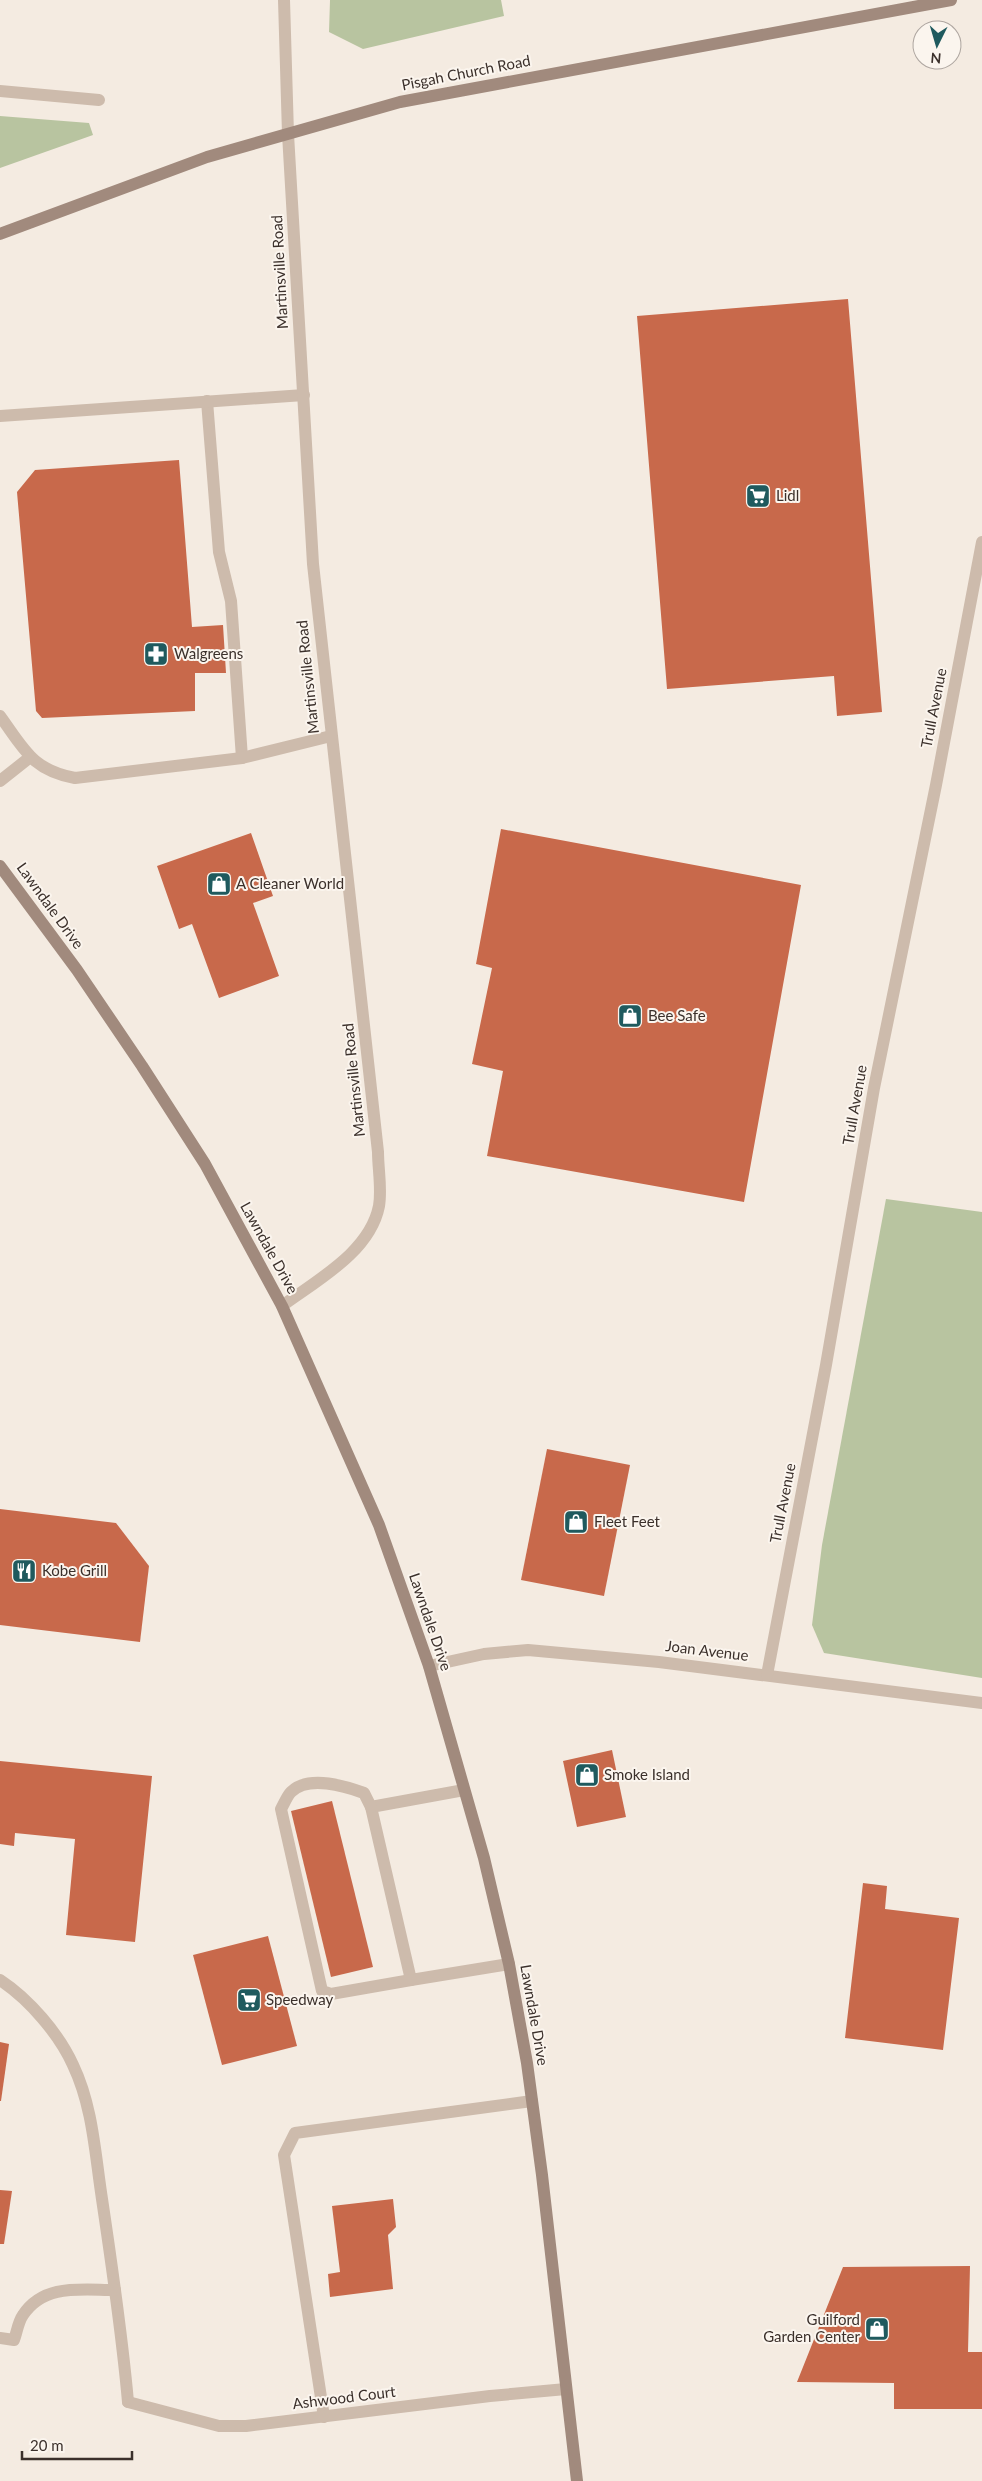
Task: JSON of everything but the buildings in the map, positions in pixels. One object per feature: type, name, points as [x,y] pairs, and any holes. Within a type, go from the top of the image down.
[{"type":"main road","name":"Pisgah Church Road","points":[[0,234],[207,157],[400,102],[951,0]]},
{"type":"main road","name":"Lawndale Drive","points":[[0,866],[77,970],[142,1066],[204,1164],[282,1306],[379,1525],[429,1666],[484,1858],[509,1964],[532,2101],[577,2481]]},
{"type":"street","name":"Martinsville Road","points":[[282,1306],[334,1268],[368,1235],[379,1205],[378,1152],[313,564],[288,134],[284,0]]},
{"type":"street","points":[[0,91],[99,100]]},
{"type":"street","points":[[0,416],[304,395]]},
{"type":"street","points":[[206,401],[219,552],[231,601],[242,758]]},
{"type":"street","name":"Trull Avenue","points":[[766,1675],[827,1355],[874,1088],[936,785],[982,542]]},
{"type":"street","points":[[0,716],[29,758],[56,774],[75,778],[242,758],[331,736]]},
{"type":"street","points":[[0,781],[29,758]]},
{"type":"street","name":"Joan Avenue","points":[[429,1666],[484,1654],[528,1650],[659,1662],[982,1703]]},
{"type":"street","points":[[411,1980],[371,1807],[364,1793],[339,1784],[310,1784],[292,1791],[281,1809],[322,1991],[331,1994],[509,1964]]},
{"type":"street","points":[[371,1807],[464,1790]]},
{"type":"street","points":[[0,1980],[11,1987],[41,2016],[73,2064],[85,2098],[115,2290],[65,2289],[41,2296],[23,2315],[14,2340],[0,2338]]},
{"type":"street","points":[[324,2417],[284,2155],[295,2133],[532,2101]]},
{"type":"street","name":"Ashwood Court","points":[[115,2290],[128,2402],[219,2426],[246,2426],[472,2398],[566,2389]]},
{"type":"green space","points":[[330,0],[501,0],[504,16],[363,49],[329,32]]},
{"type":"green space","points":[[0,116],[89,123],[93,135],[0,168]]},
{"type":"green space","points":[[886,1199],[982,1212],[982,1678],[824,1653],[812,1625],[822,1545]]},
{"type":"place","name":"Lidl","points":[[758,496]]},
{"type":"place","name":"Walgreens","points":[[156,654]]},
{"type":"place","name":"A Cleaner World","points":[[219,884]]},
{"type":"place","name":"Bee Safe","points":[[630,1016]]},
{"type":"place","name":"Fleet Feet","points":[[576,1522]]},
{"type":"place","name":"Kobe Grill","points":[[24,1571]]},
{"type":"place","name":"Smoke Island","points":[[587,1775]]},
{"type":"place","name":"Speedway","points":[[249,2000]]},
{"type":"place","name":"Guilford Garden Center","points":[[877,2329]]}]
